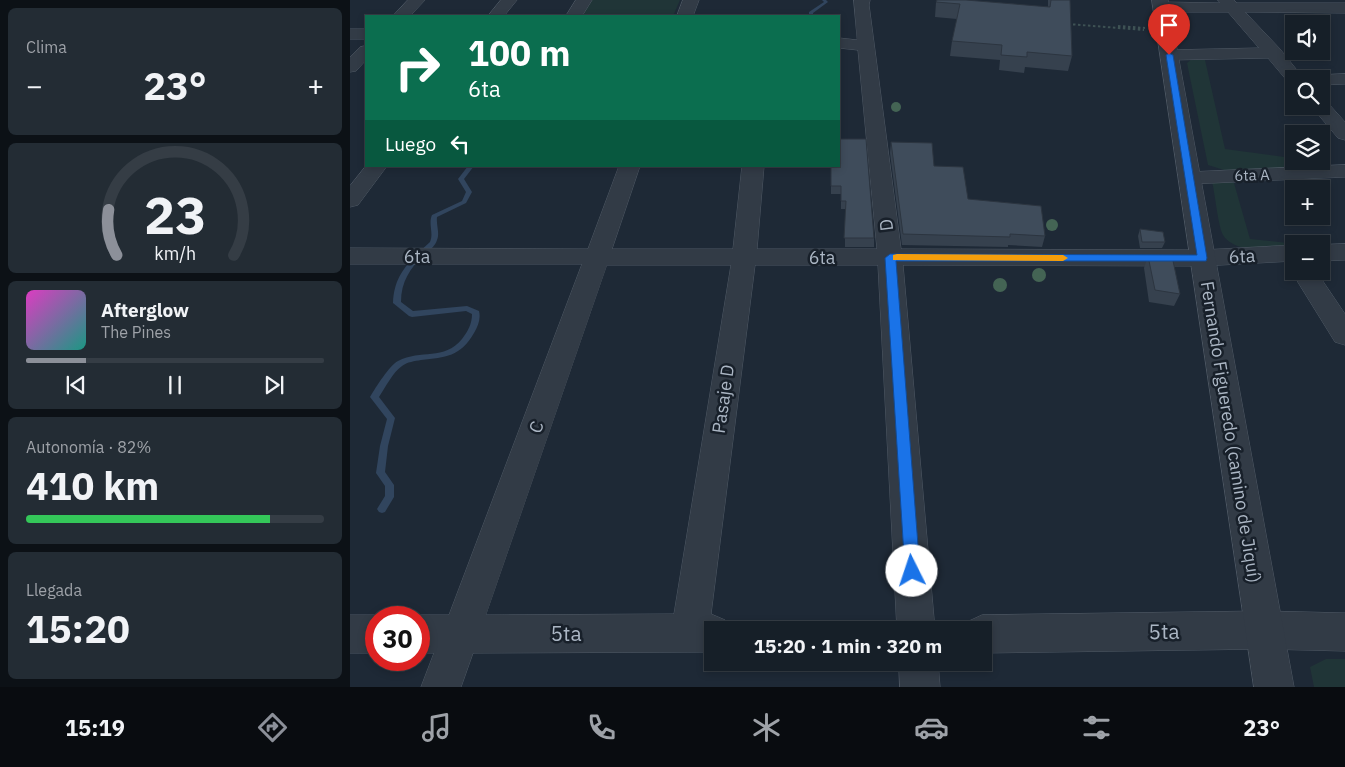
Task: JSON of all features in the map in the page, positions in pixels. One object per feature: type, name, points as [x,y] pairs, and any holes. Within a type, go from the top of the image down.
[{"type":"street","points":[[402,15],[417,0]]},
{"type":"street","points":[[497,15],[509,0]]},
{"type":"street","points":[[575,15],[584,0]]},
{"type":"street","points":[[685,15],[691,0]]},
{"type":"street","name":"D","points":[[862,0],[865,46],[890,258],[915,621]]},
{"type":"street","points":[[1229,4],[1288,70]]},
{"type":"street","points":[[1164,25],[1229,4],[1323,4],[1345,8]]},
{"type":"street","points":[[1323,4],[1345,23]]},
{"type":"street","points":[[1164,25],[1274,53]]},
{"type":"street","name":"Fernando Figueredo (camino de Jiquí)","points":[[1164,25],[1274,687]]},
{"type":"street","points":[[350,34],[365,34]]},
{"type":"street","points":[[840,43],[865,46]]},
{"type":"street","points":[[350,67],[365,52]]},
{"type":"street","points":[[1330,80],[1345,79]]},
{"type":"street","points":[[1328,115],[1345,134]]},
{"type":"street","points":[[350,200],[376,167]]},
{"type":"street","name":"C","points":[[441,687],[630,167]]},
{"type":"street","name":"Pasaje D","points":[[701,632],[754,167]]},
{"type":"street","name":"6ta A","points":[[1190,178],[1345,171]]},
{"type":"street","points":[[1330,253],[1345,252]]},
{"type":"street","name":"6ta","points":[[350,256],[1285,259]]},
{"type":"street","points":[[1309,280],[1345,335]]},
{"type":"street","name":"5ta","points":[[992,634],[1264,630],[1345,632]]},
{"type":"street","name":"5ta","points":[[430,634],[701,632]]},
{"type":"street","points":[[350,634],[365,634]]},
{"type":"street","points":[[919,671],[920,687]]},
{"type":"path","points":[[1067,23],[1164,25]]},
{"type":"green space","points":[[591,0],[680,0],[673,15],[581,15]]},
{"type":"green space","points":[[1192,59],[1205,60],[1225,149],[1284,157],[1285,168],[1227,171],[1208,165],[1187,63]]},
{"type":"green space","points":[[1225,180],[1234,183],[1250,239],[1285,243],[1285,250],[1244,248],[1228,241],[1223,235],[1220,224],[1212,182]]},
{"type":"green space","points":[[1326,659],[1345,659],[1345,687],[1314,687],[1310,667]]},
{"type":"building","points":[[937,0],[966,0],[1050,7],[1051,0],[1070,0],[1072,56],[1027,52],[1027,57],[1001,55],[1002,45],[952,41],[960,4],[936,2]]},
{"type":"building","points":[[840,139],[866,139],[874,238],[844,238],[846,201],[841,201],[841,186],[831,186],[831,167],[840,167]]},
{"type":"building","points":[[891,142],[932,143],[934,166],[963,167],[968,199],[1041,206],[1045,236],[1010,234],[1010,237],[903,234]]},
{"type":"building","points":[[1140,229],[1163,232],[1165,242],[1142,242]]},
{"type":"building","points":[[1148,256],[1172,256],[1180,294],[1155,290]]},
{"type":"waterway","points":[[811,15],[811,13],[826,2],[824,0]]},
{"type":"waterway","points":[[382,509],[389,497],[390,485],[380,473],[391,418],[374,397],[400,363],[410,359],[445,355],[453,352],[467,338],[475,323],[476,313],[467,308],[412,314],[397,303],[398,287],[403,275],[411,264],[431,245],[434,239],[434,216],[464,202],[469,192],[461,179],[470,167]]},
{"type":"slow traffic","points":[[897,258],[1063,258]]},
{"type":"route","points":[[912,571],[890,258],[1202,258],[1169,55]]}]
